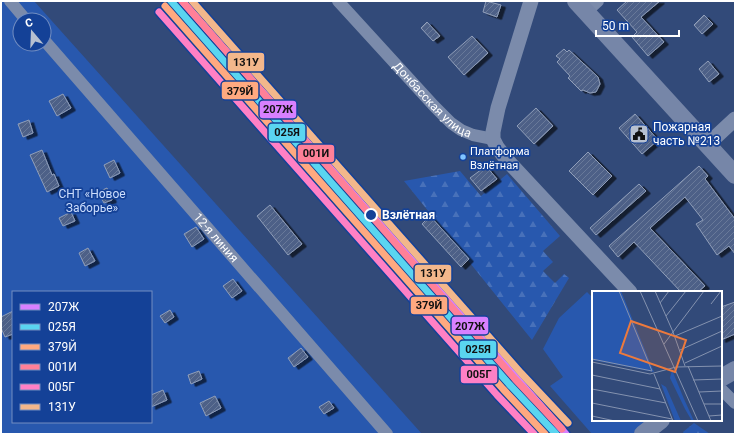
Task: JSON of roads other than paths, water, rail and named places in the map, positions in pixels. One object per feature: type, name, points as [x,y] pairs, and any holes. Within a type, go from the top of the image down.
[{"type":"main road","points":[[587,5],[707,145],[735,175]]},
{"type":"main road","points":[[643,434],[660,421]]},
{"type":"street","points":[[10,1],[19,12]]},
{"type":"street","name":"Донбасская улица","points":[[338,1],[451,123],[461,130],[473,135],[493,139]]},
{"type":"street","points":[[531,1],[498,108],[493,139],[507,160],[629,291]]},
{"type":"street","name":"12-я линия","points":[[52,49],[387,434]]},
{"type":"street","points":[[707,145],[735,119]]},
{"type":"street","points":[[722,390],[735,403]]},
{"type":"place","name":"Пожарная часть №213","points":[[639,134]]},
{"type":"place","name":"Платформа Взлётная","points":[[463,157]]},
{"type":"place","name":"Взлётная","points":[[371,215]]},
{"type":"park label","name":"СНТ «Новое Заборье»","points":[[92,201]]}]
